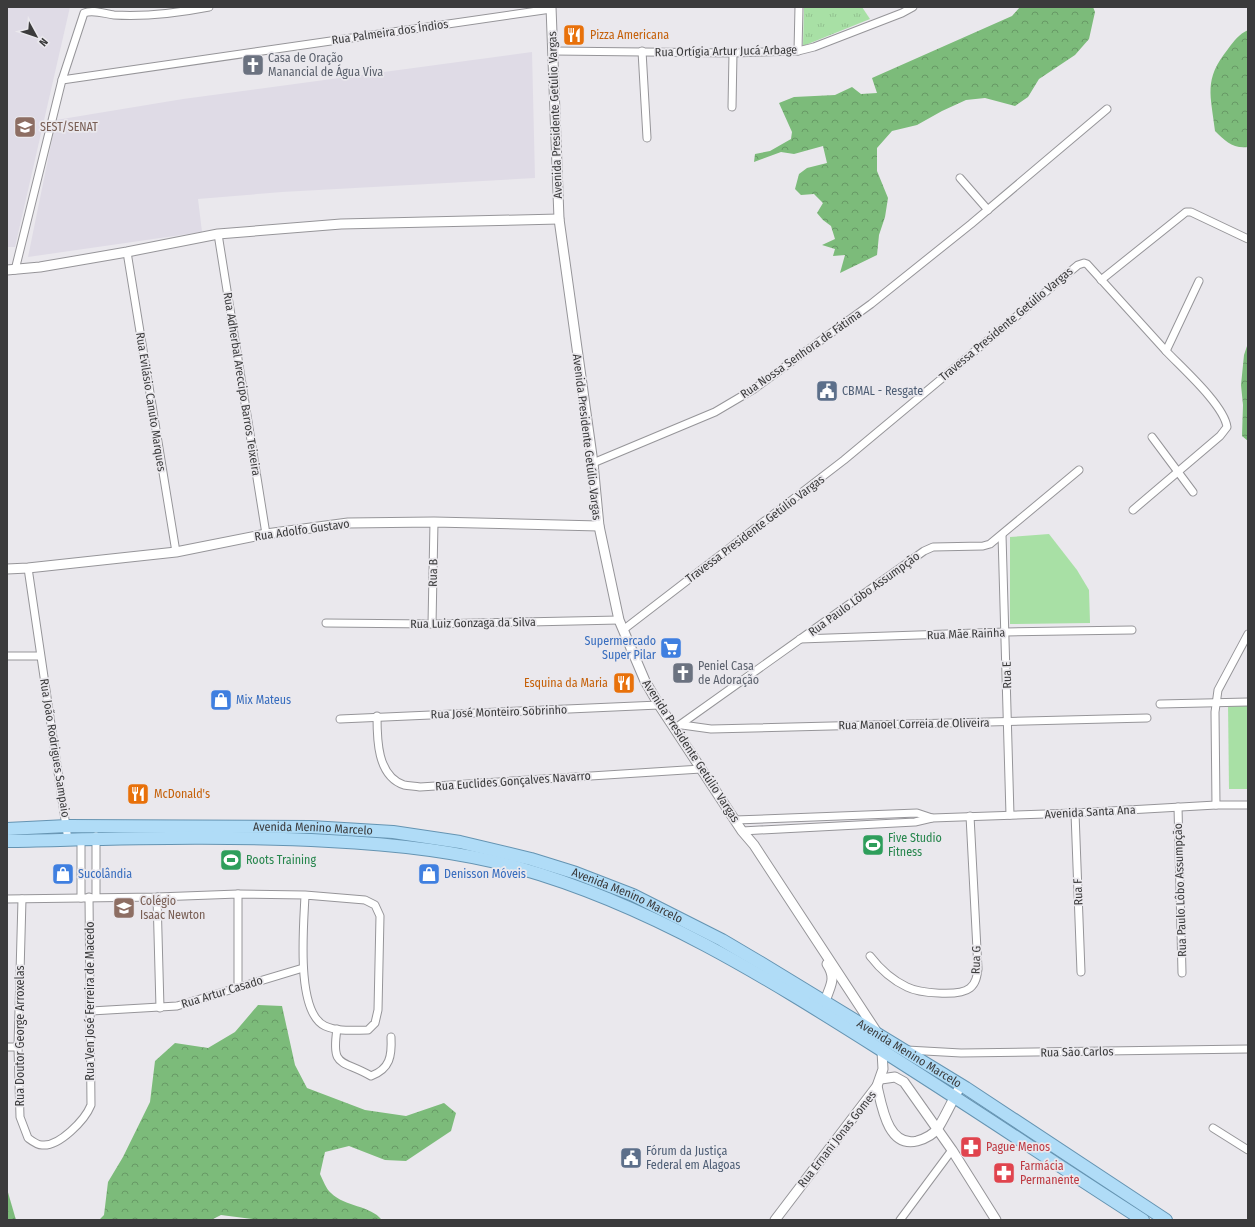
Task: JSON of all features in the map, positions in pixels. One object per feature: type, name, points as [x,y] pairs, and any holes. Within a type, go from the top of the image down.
[{"type":"main road","name":"Avenida Menino Marcelo","points":[[7,829],[67,826],[311,827],[380,831],[460,842],[531,859],[576,873],[633,895],[722,940],[824,1007],[882,1051],[1143,1220]]},
{"type":"main road","name":"Avenida Menino Marcelo","points":[[7,841],[280,838],[380,844],[457,854],[517,867],[572,885],[647,915],[690,935],[879,1035],[962,1085],[1166,1220]]},
{"type":"street","points":[[209,7],[162,15],[114,15],[91,11],[84,13],[62,80],[11,270],[127,252],[218,234],[341,224],[559,219]]},
{"type":"street","points":[[798,51],[799,7]]},
{"type":"street","name":"Rua Ortígia Artur Jucá Arbage","points":[[554,51],[733,53],[798,51],[814,47],[902,13],[913,7]]},
{"type":"street","name":"Avenida Presidente Getúlio Vargas","points":[[551,8],[554,51],[559,219],[593,463],[599,526],[622,630],[645,681],[659,705],[678,727],[701,769],[742,831],[754,844],[879,1035]]},
{"type":"street","name":"Rua Palmeira dos Índios","points":[[62,80],[551,8]]},
{"type":"street","points":[[642,51],[647,138]]},
{"type":"street","points":[[732,107],[733,53]]},
{"type":"street","name":"Rua Nossa Senhora de Fátima","points":[[593,463],[715,412],[754,389],[871,304],[988,210],[1107,109]]},
{"type":"street","points":[[960,178],[988,210]]},
{"type":"street","points":[[1101,280],[1186,212],[1191,212],[1248,239]]},
{"type":"street","name":"Rua Adherbal Areccipo Barros Teixeira","points":[[218,234],[266,534]]},
{"type":"street","name":"Rua Evilásio Canuto Marques","points":[[127,252],[176,552]]},
{"type":"street","name":"Travessa Presidente Getúlio Vargas","points":[[622,630],[844,460],[1078,265],[1084,263],[1087,264],[1166,351],[1216,403],[1226,422],[1227,427],[1220,436],[1178,471]]},
{"type":"street","points":[[1166,351],[1200,281]]},
{"type":"street","points":[[1152,437],[1193,492]]},
{"type":"street","name":"Rua Paulo Lôbo Assumpção","points":[[678,727],[800,639],[839,605],[924,551],[933,547],[983,546],[990,544],[1079,470]]},
{"type":"street","points":[[1133,510],[1178,471]]},
{"type":"street","name":"Rua Adolfo Gustavo","points":[[7,569],[28,568],[96,558],[176,552],[266,534],[348,523],[434,522],[599,526]]},
{"type":"street","name":"Rua B","points":[[432,624],[434,522]]},
{"type":"street","name":"Rua E","points":[[1002,534],[1006,632],[1010,815]]},
{"type":"street","name":"Rua João Rodrigues Sampaio","points":[[28,568],[40,656],[67,826],[74,840]]},
{"type":"street","name":"Rua Luiz Gonzaga da Silva","points":[[326,623],[432,624],[619,620]]},
{"type":"street","name":"Rua Mãe Rainha","points":[[800,639],[1006,632],[1132,630]]},
{"type":"street","points":[[1216,805],[1215,702],[1224,676],[1248,634]]},
{"type":"street","points":[[7,656],[40,656]]},
{"type":"street","points":[[1160,704],[1248,702]]},
{"type":"street","name":"Rua José Monteiro Sobrinho","points":[[340,719],[377,716],[659,705]]},
{"type":"street","name":"Rua Euclides Gonçalves Navarro","points":[[377,716],[380,759],[384,768],[403,785],[420,787],[701,769]]},
{"type":"street","name":"Rua Manoel Correia de Oliveira","points":[[678,727],[711,729],[1147,718]]},
{"type":"street","name":"Avenida Santa Ana","points":[[742,831],[915,822],[932,818],[970,816],[1075,813],[1216,805],[1248,805]]},
{"type":"street","name":"Rua Paulo Lôbo Assumpção","points":[[1178,807],[1182,973]]},
{"type":"street","name":"Rua F","points":[[1075,813],[1081,972]]},
{"type":"street","name":"Avenida Santa Ana","points":[[735,820],[917,814],[932,818]]},
{"type":"street","name":"Rua G","points":[[870,956],[892,979],[919,992],[964,992],[974,984],[978,969],[970,816]]},
{"type":"street","name":"Rua Ven José Ferreira de Macedo","points":[[90,1105],[92,897],[97,827]]},
{"type":"street","name":"Avenida Presidente Getúlio Vargas","points":[[742,831],[745,841],[832,972],[831,987],[824,1007]]},
{"type":"street","points":[[74,840],[81,898]]},
{"type":"street","points":[[7,899],[157,897],[238,894],[305,895],[366,900],[377,907],[380,916],[378,1010],[375,1023],[368,1030],[337,1029],[324,1026],[317,1020],[311,1009],[307,997],[303,968],[305,895]]},
{"type":"street","points":[[238,894],[238,986]]},
{"type":"street","points":[[157,897],[160,1008]]},
{"type":"street","name":"Rua Doutor George Arroxelas","points":[[22,899],[18,1047],[20,1117],[28,1138],[43,1145],[51,1144],[81,1122],[88,1113],[90,1105]]},
{"type":"street","name":"Rua Artur Casado","points":[[91,1011],[160,1008],[193,1002],[238,986],[303,968]]},
{"type":"street","points":[[337,1029],[335,1052],[339,1061],[371,1076],[382,1072],[388,1062],[392,1050],[392,1037]]},
{"type":"street","points":[[7,1047],[18,1047]]},
{"type":"street","name":"Rua São Carlos","points":[[905,1050],[966,1053],[1248,1049]]},
{"type":"street","name":"Rua Ernani Jonas Gomes","points":[[774,1220],[879,1082],[883,1069],[882,1051]]},
{"type":"street","points":[[962,1085],[954,1097],[938,1129],[923,1139],[906,1142],[900,1140],[891,1131],[879,1082],[895,1077],[904,1082],[938,1129],[996,1220]]},
{"type":"street","points":[[1213,1128],[1248,1150]]},
{"type":"street","points":[[900,1220],[952,1150]]},
{"type":"shaded area","name":"SEST/SENAT","points":[[7,7],[70,7],[15,247],[7,247]]},
{"type":"shaded area","points":[[532,52],[535,178],[282,192],[198,199],[202,232],[28,257],[56,120],[183,99]]},
{"type":"green space","points":[[804,7],[862,7],[870,19],[803,46]]},
{"type":"green space","points":[[1020,7],[1093,7],[1095,12],[1089,39],[1075,55],[1039,79],[1028,97],[1015,106],[985,98],[966,100],[917,125],[892,131],[877,148],[877,171],[888,198],[885,217],[879,235],[877,255],[840,273],[845,255],[833,256],[835,249],[822,245],[835,239],[831,226],[817,213],[823,203],[814,194],[801,195],[795,189],[799,174],[807,168],[827,163],[823,146],[794,154],[781,152],[754,162],[755,154],[770,151],[791,139],[792,132],[779,103],[794,97],[835,95],[852,87],[861,94],[877,93],[872,78],[1012,16]]},
{"type":"green space","points":[[1248,30],[1248,147],[1238,147],[1230,144],[1215,131],[1211,88],[1212,79],[1220,60],[1237,38]]},
{"type":"green space","points":[[1248,343],[1248,441],[1242,436],[1243,405],[1241,385],[1244,355]]},
{"type":"green space","points":[[1049,534],[1077,570],[1089,590],[1090,623],[1010,624],[1010,537]]},
{"type":"green space","points":[[1248,702],[1248,789],[1229,789],[1228,703]]},
{"type":"green space","points":[[258,1005],[282,1006],[295,1065],[307,1088],[365,1110],[406,1116],[444,1103],[456,1113],[451,1131],[406,1161],[385,1160],[349,1146],[325,1152],[320,1174],[329,1191],[343,1201],[371,1211],[382,1220],[259,1220],[221,1215],[211,1220],[99,1220],[104,1215],[108,1182],[123,1157],[150,1102],[155,1061],[175,1043],[208,1048],[235,1032]]},
{"type":"green space","points":[[7,1189],[16,1220],[7,1220]]},
{"type":"place","name":"Pizza Americana","points":[[574,35]]},
{"type":"place","name":"Casa de Oração Manancial de Água Viva","points":[[253,65]]},
{"type":"place","name":"SEST/SENAT","points":[[25,127]]},
{"type":"place","name":"CBMAL - Resgate","points":[[827,391]]},
{"type":"place","name":"Supermercado Super Pilar","points":[[671,648]]},
{"type":"place","name":"Peniel Casa de Adoração","points":[[683,673]]},
{"type":"place","name":"Esquina da Maria","points":[[624,683]]},
{"type":"place","name":"Mix Mateus","points":[[221,700]]},
{"type":"place","name":"McDonald's","points":[[138,794]]},
{"type":"place","name":"Five Studio Fitness","points":[[873,845]]},
{"type":"place","name":"Roots Training","points":[[231,860]]},
{"type":"place","name":"Sucolândia","points":[[63,874]]},
{"type":"place","name":"Denisson Móveis","points":[[429,874]]},
{"type":"place","name":"Colégio Isaac Newton","points":[[124,908]]},
{"type":"place","name":"Pague Menos","points":[[971,1147]]},
{"type":"place","name":"Fórum da Justiça Federal em Alagoas","points":[[631,1158]]},
{"type":"place","name":"Farmácia Permanente","points":[[1004,1173]]}]
